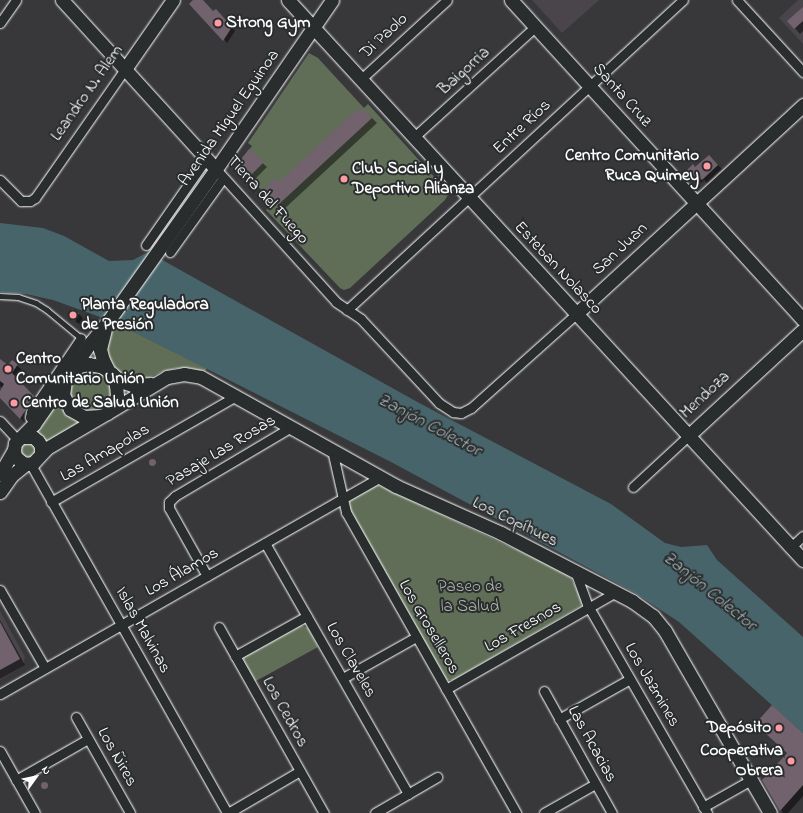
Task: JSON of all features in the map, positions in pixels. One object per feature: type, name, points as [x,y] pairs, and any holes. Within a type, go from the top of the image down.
[{"type":"main road","name":"Tierra del Fuego","points":[[62,0],[220,174]]},
{"type":"main road","name":"Leandro N. Alem","points":[[125,69],[173,0]]},
{"type":"main road","name":"Esteban Nolasco","points":[[288,0],[468,198],[803,560]]},
{"type":"main road","name":"Avenida Miguel Eguinoa","points":[[109,320],[150,250],[220,174],[313,27],[332,0]]},
{"type":"main road","name":"Santa Cruz","points":[[511,0],[803,320]]},
{"type":"main road","name":"San Juan","points":[[576,314],[803,105]]},
{"type":"main road","points":[[0,492],[14,473],[36,461],[41,453],[47,448],[105,414],[114,404],[117,396],[116,385],[103,360],[100,345],[102,335],[109,320]]},
{"type":"main road","points":[[0,474],[18,442],[34,424],[93,338],[109,320]]},
{"type":"main road","name":"Mendoza","points":[[688,436],[803,330]]},
{"type":"main road","points":[[105,414],[96,417],[84,417],[70,409],[64,399],[63,391],[69,374],[78,366],[89,364],[100,366],[110,373]]},
{"type":"main road","name":"Los Copíhues","points":[[110,373],[120,381],[132,386],[144,386],[171,376],[189,374],[205,379],[406,491],[501,533],[616,592],[643,608],[661,626],[770,813]]},
{"type":"main road","name":"Los Copíhues","points":[[105,414],[154,383]]},
{"type":"main road","points":[[18,442],[33,437],[41,446],[41,453]]},
{"type":"main road","points":[[18,442],[17,459],[28,464]]},
{"type":"street","points":[[0,23],[16,0]]},
{"type":"street","name":"Di Paolo","points":[[360,80],[447,0]]},
{"type":"street","name":"Entre Ríos","points":[[347,310],[683,0]]},
{"type":"street","points":[[736,0],[803,72]]},
{"type":"street","name":"Baigorria","points":[[413,138],[535,27]]},
{"type":"street","name":"Leandro N. Alem","points":[[0,180],[18,199],[27,202],[37,195],[125,69]]},
{"type":"street","points":[[150,250],[206,159]]},
{"type":"street","points":[[170,252],[220,174]]},
{"type":"street","name":"Tierra del Fuego","points":[[220,174],[333,299],[361,319],[442,406],[457,413]]},
{"type":"street","name":"San Juan","points":[[457,413],[465,412],[471,408],[576,314]]},
{"type":"street","points":[[34,424],[30,417],[31,412],[80,338]]},
{"type":"street","name":"Las Amapolas","points":[[51,502],[236,396]]},
{"type":"street","points":[[0,421],[18,442]]},
{"type":"street","name":"Pasaje Las Rosas","points":[[207,576],[169,508],[169,502],[175,496],[291,427]]},
{"type":"street","name":"Mendoza","points":[[632,487],[688,436]]},
{"type":"street","name":"Los Groselleros","points":[[332,450],[342,499],[349,518],[516,813]]},
{"type":"street","name":"Islas Malvinas","points":[[28,464],[228,813]]},
{"type":"street","name":"Los Álamos","points":[[0,694],[380,477]]},
{"type":"street","points":[[791,547],[803,536]]},
{"type":"street","name":"Los Claveles","points":[[265,543],[408,794]]},
{"type":"street","name":"Los Jazmines","points":[[575,571],[589,607],[705,810]]},
{"type":"street","points":[[0,590],[45,668]]},
{"type":"street","name":"Los Fresnos","points":[[446,689],[616,592]]},
{"type":"street","points":[[235,656],[307,616]]},
{"type":"street","name":"Los Cedros","points":[[219,627],[324,813]]},
{"type":"street","points":[[343,678],[416,637]]},
{"type":"street","points":[[559,719],[630,679]]},
{"type":"street","name":"Las Acacias","points":[[544,692],[612,813]]},
{"type":"street","name":"Los Ñires","points":[[76,717],[130,813]]},
{"type":"street","points":[[16,780],[88,739]]},
{"type":"street","points":[[0,752],[35,813]]},
{"type":"street","points":[[228,813],[300,771]]},
{"type":"street","points":[[376,813],[437,778]]},
{"type":"street","points":[[705,810],[750,780]]},
{"type":"street","points":[[544,813],[596,784]]},
{"type":"lane","points":[[0,296],[18,297],[36,303],[80,338]]},
{"type":"shaded area","points":[[532,0],[599,0],[562,33]]},
{"type":"shaded area","points":[[798,0],[803,0],[803,44],[779,18]]},
{"type":"shaded area","points":[[0,611],[25,657],[23,666],[0,680]]},
{"type":"green space","name":"Club Social y Deportivo Alianza","points":[[309,53],[318,58],[364,108],[368,104],[449,193],[445,200],[350,288],[344,290],[340,288],[266,210],[274,203],[243,171],[242,159],[252,146],[248,143]]},
{"type":"green space","points":[[114,322],[207,368],[204,373],[191,368],[176,368],[164,371],[144,380],[128,378],[115,370],[106,354],[107,336]]},
{"type":"green space","points":[[98,369],[102,370],[113,389],[108,405],[96,413],[77,410],[67,389],[76,372]]},
{"type":"green space","points":[[58,398],[83,421],[46,443],[34,433]]},
{"type":"green space","points":[[21,442],[36,444],[35,456],[23,459],[18,448]]},
{"type":"green space","name":"Paseo de la Salud","points":[[378,485],[564,572],[571,578],[582,600],[581,606],[453,680],[446,680],[352,516],[349,506],[351,499],[373,486]]},
{"type":"green space","points":[[301,625],[308,628],[318,647],[254,682],[244,663],[244,657]]},
{"type":"water","name":"Zanjón Colector","points":[[0,223],[43,228],[64,236],[109,261],[133,260],[148,252],[421,404],[611,504],[665,543],[681,547],[707,545],[717,560],[803,637],[803,733],[679,622],[635,593],[391,462],[114,322],[53,300],[26,294],[0,292]]},
{"type":"building","name":"Strong Gym","points":[[193,0],[203,0],[213,11],[216,9],[232,27],[223,41],[189,4]]},
{"type":"building","points":[[803,7],[803,21],[794,29],[787,21]]},
{"type":"building","points":[[358,109],[361,112],[364,109],[372,118],[277,206],[262,191],[276,178],[279,182]]},
{"type":"building","points":[[249,149],[264,162],[249,177],[243,171],[242,158]]},
{"type":"building","name":"Centro Comunitario Ruca Quimey","points":[[709,155],[718,165],[702,180],[699,177],[696,180],[687,170],[693,164],[695,167]]},
{"type":"building","name":"Planta Reguladora de Presión","points":[[72,309],[79,313],[75,321],[68,317]]},
{"type":"building","points":[[0,359],[8,365],[12,360],[18,364],[12,373],[34,396],[20,419],[0,398],[0,391],[4,384],[0,381]]},
{"type":"building","points":[[152,458],[155,459],[155,465],[152,466],[149,465],[148,462],[149,459]]},
{"type":"building","points":[[0,622],[20,659],[0,670]]},
{"type":"building","points":[[772,705],[803,733],[803,785],[780,811],[762,780],[787,753],[755,724]]},
{"type":"building","points":[[44,781],[47,782],[47,788],[44,789],[41,788],[40,785],[41,782]]},
{"type":"place","name":"Strong Gym","points":[[218,23]]},
{"type":"place","name":"Centro Comunitario Ruca Quimey","points":[[707,166]]},
{"type":"place","name":"Club Social y Deportivo Alianza","points":[[344,179]]},
{"type":"place","name":"Planta Reguladora de Presión","points":[[73,315]]},
{"type":"place","name":"Centro Comunitario Unión","points":[[8,369]]},
{"type":"place","name":"Centro de Salud Unión","points":[[14,403]]},
{"type":"place","name":"Depósito","points":[[779,728]]},
{"type":"place","name":"Cooperativa Obrera","points":[[791,761]]}]
